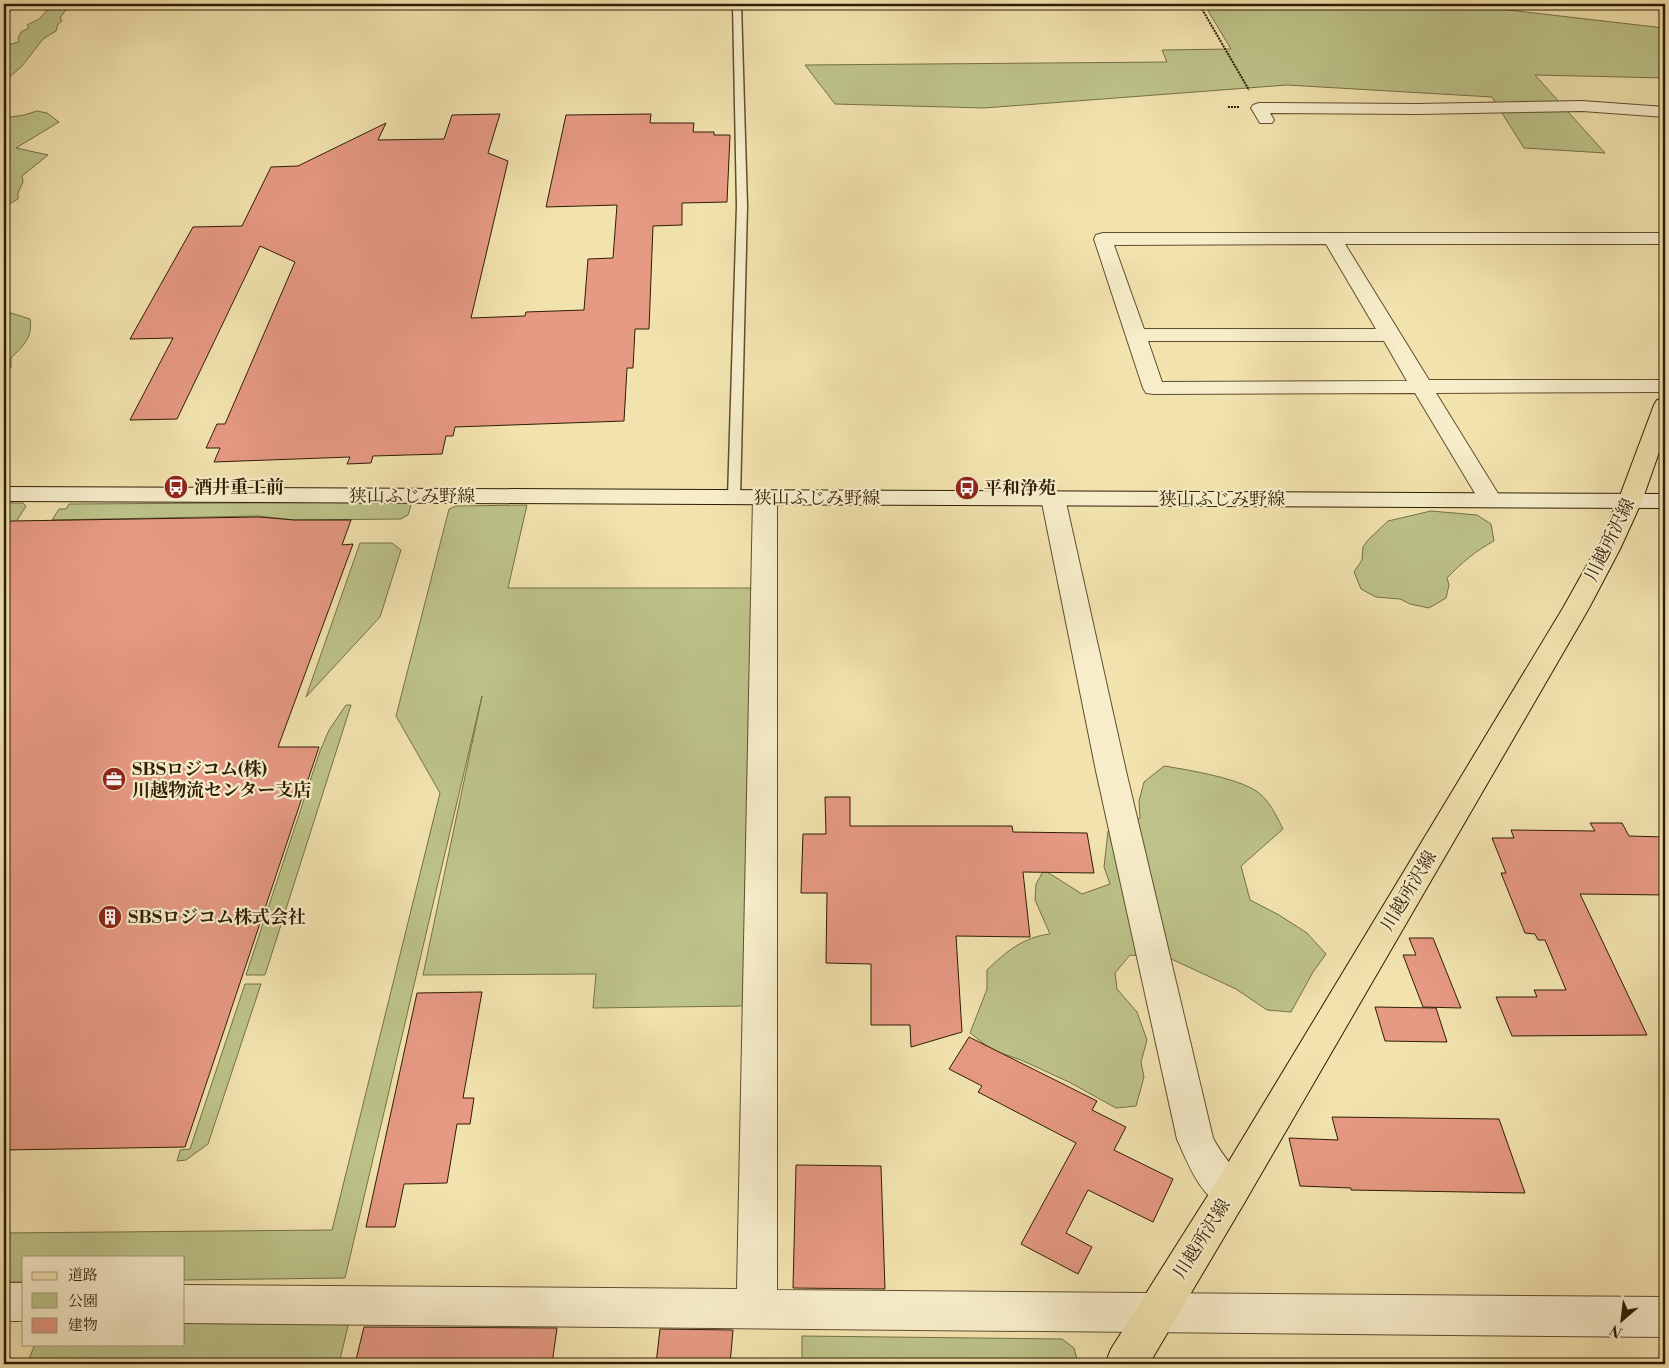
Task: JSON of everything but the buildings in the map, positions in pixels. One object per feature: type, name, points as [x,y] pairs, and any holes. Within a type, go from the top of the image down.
[{"type":"main road","name":"川越所沢線","points":[[1126,1364],[1230,1194],[1572,617],[1608,549],[1630,501],[1665,405]]},
{"type":"street","points":[[1262,114],[1582,106],[1665,112]]},
{"type":"street","points":[[1665,238],[1103,239],[1138,335],[1154,388],[1665,386]]},
{"type":"street","points":[[1333,240],[1490,500]]},
{"type":"street","points":[[1138,335],[1389,334]]},
{"type":"street","name":"狭山ふじみ野線","points":[[4,494],[1665,501]]},
{"type":"street","points":[[757,1308],[765,498]]},
{"type":"street","points":[[1053,498],[1113,781],[1195,1139],[1208,1166],[1230,1194]]},
{"type":"street","points":[[4,1302],[22,1302]]},
{"type":"street","points":[[185,1304],[1665,1317]]},
{"type":"lane","points":[[734,498],[742,206],[737,4]]},
{"type":"path","points":[[1199,4],[1262,114]]},
{"type":"green space","points":[[53,4],[70,4],[60,18],[62,21],[58,24],[56,31],[43,39],[22,66],[4,82],[4,46],[19,42],[18,38],[21,32],[29,28],[27,25],[39,19]]},
{"type":"green space","points":[[1204,4],[1456,4],[1664,28],[1665,78],[1535,75],[1605,153],[1524,148],[1492,97],[1287,85],[984,108],[835,104],[805,65],[1167,62],[1162,50],[1231,49]]},
{"type":"green space","points":[[37,111],[47,113],[59,122],[16,148],[48,155],[22,176],[23,182],[18,193],[18,199],[4,207],[4,118]]},
{"type":"green space","points":[[11,313],[30,319],[31,325],[29,336],[24,345],[11,358],[11,367],[4,376],[4,315]]},
{"type":"green space","points":[[412,502],[408,515],[401,519],[294,520],[258,516],[52,520],[59,509],[66,509],[69,504]]},
{"type":"green space","points":[[4,503],[23,503],[26,506],[4,541]]},
{"type":"green space","points":[[527,505],[508,588],[755,588],[744,1006],[593,1008],[596,974],[423,975],[482,696],[345,1278],[185,1280],[185,1256],[22,1256],[22,1282],[4,1282],[4,1233],[332,1230],[440,793],[396,716],[449,509],[456,506]]},
{"type":"green space","points":[[1431,511],[1477,515],[1491,524],[1494,541],[1475,553],[1452,572],[1447,578],[1449,585],[1446,598],[1429,608],[1410,604],[1400,599],[1376,597],[1361,589],[1354,572],[1362,560],[1363,547],[1368,540],[1388,521]]},
{"type":"green space","points":[[360,543],[392,543],[401,550],[380,617],[306,697]]},
{"type":"green space","points":[[346,705],[351,705],[265,975],[246,975],[320,751],[329,730]]},
{"type":"green space","points":[[1164,766],[1210,774],[1233,781],[1253,789],[1267,801],[1283,829],[1241,866],[1250,900],[1279,915],[1307,933],[1326,954],[1313,972],[1291,1012],[1267,1010],[1236,989],[1169,958],[1130,955],[1115,973],[1117,989],[1137,1012],[1147,1040],[1141,1062],[1144,1077],[1136,1106],[1116,1108],[1069,1082],[1021,1060],[992,1050],[970,1033],[987,989],[987,970],[1015,946],[1031,938],[1050,934],[1035,900],[1036,884],[1044,870],[1082,894],[1110,884],[1104,867],[1108,831],[1140,818],[1139,801],[1144,782]]},
{"type":"green space","points":[[245,984],[261,984],[208,1144],[186,1160],[177,1161],[180,1150],[190,1149]]},
{"type":"green space","points":[[185,1315],[350,1317],[339,1364],[27,1364],[34,1346],[185,1346]]},
{"type":"green space","points":[[802,1336],[1062,1339],[1074,1348],[1078,1363],[802,1364]]},
{"type":"place","name":"酒井重工前","points":[[176,487]]},
{"type":"place","name":"平和浄苑","points":[[967,488]]},
{"type":"place","name":"SBSロジコム(株) 川越物流センター支店","points":[[114,779]]},
{"type":"place","name":"SBSロジコム株式会社","points":[[110,917]]}]
